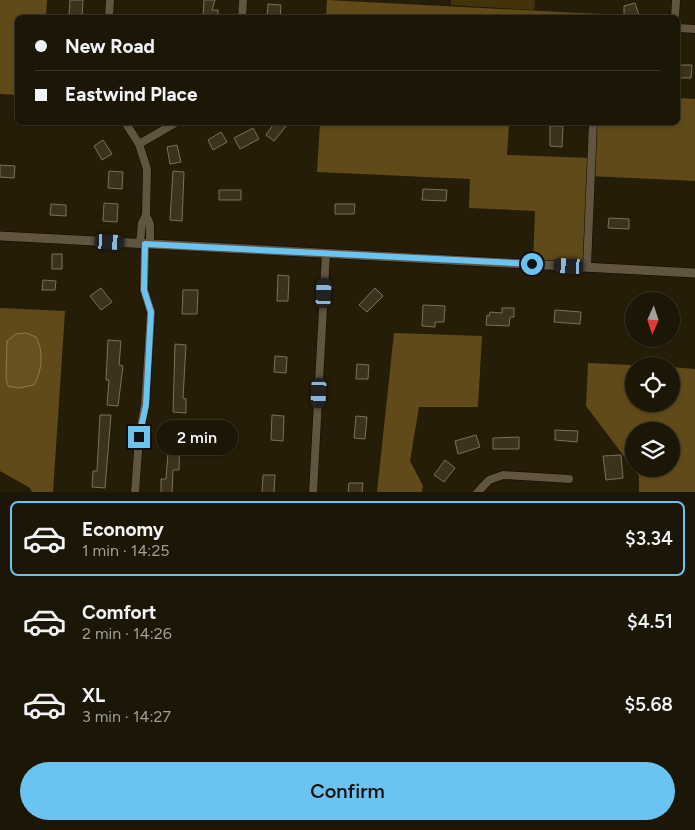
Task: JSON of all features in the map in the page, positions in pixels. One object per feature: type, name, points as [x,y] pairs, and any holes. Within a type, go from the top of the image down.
[{"type":"street","points":[[109,15],[110,0]]},
{"type":"street","points":[[242,15],[243,0]]},
{"type":"street","points":[[675,15],[676,0]]},
{"type":"street","points":[[680,28],[695,29]]},
{"type":"street","points":[[127,125],[139,144],[147,169],[146,215],[142,223],[145,243],[144,290],[151,312],[146,405],[139,437],[135,492]]},
{"type":"street","points":[[139,144],[172,125]]},
{"type":"street","points":[[587,267],[593,125]]},
{"type":"street","points":[[0,236],[695,273]]},
{"type":"street","points":[[314,492],[326,253]]},
{"type":"street","points":[[477,492],[489,480],[503,475],[569,479]]},
{"type":"shaded area","points":[[0,0],[47,0],[46,15],[15,15],[15,95],[0,94]]},
{"type":"shaded area","points":[[327,0],[600,14],[600,15],[326,15]]},
{"type":"shaded area","points":[[451,0],[535,0],[534,10],[451,5]]},
{"type":"shaded area","points":[[680,98],[695,99],[695,181],[590,176],[587,267],[533,264],[535,211],[469,208],[470,179],[317,172],[320,125],[509,125],[507,155],[591,158],[593,125],[680,125]]},
{"type":"shaded area","points":[[0,308],[65,311],[53,492],[32,492],[30,488],[0,471]],"holes":[[[41,357],[38,377],[34,385],[6,379],[7,364]]]},
{"type":"shaded area","points":[[26,333],[36,337],[39,343],[41,361],[39,374],[34,385],[19,388],[8,386],[6,379],[7,341],[16,334]]},
{"type":"shaded area","points":[[394,333],[482,336],[478,407],[419,407],[410,461],[423,486],[422,492],[377,492]]},
{"type":"shaded area","points":[[588,363],[625,365],[625,412],[680,412],[680,368],[695,369],[695,492],[639,492],[639,477],[680,477],[680,422],[625,422],[625,458],[586,406]]},
{"type":"building","points":[[70,0],[83,0],[82,15],[69,15]]},
{"type":"building","points":[[204,0],[215,0],[212,10],[218,10],[218,15],[203,15]]},
{"type":"building","points":[[635,3],[639,15],[624,15],[624,6]]},
{"type":"building","points":[[268,4],[281,5],[280,15],[267,15]]},
{"type":"building","points":[[680,65],[692,65],[691,78],[680,78]]},
{"type":"building","points":[[273,125],[287,125],[274,141],[266,135]]},
{"type":"building","points":[[550,126],[563,126],[562,147],[550,146]]},
{"type":"building","points":[[253,128],[259,139],[240,149],[234,138]]},
{"type":"building","points":[[221,132],[227,142],[213,150],[208,140]]},
{"type":"building","points":[[103,140],[112,154],[102,160],[94,146]]},
{"type":"building","points":[[177,145],[181,162],[170,164],[167,147]]},
{"type":"building","points":[[0,165],[15,166],[14,178],[0,177]]},
{"type":"building","points":[[109,171],[123,172],[122,189],[108,188]]},
{"type":"building","points":[[173,171],[184,172],[182,221],[170,220]]},
{"type":"building","points":[[423,189],[447,190],[446,201],[422,200]]},
{"type":"building","points":[[219,190],[241,190],[241,200],[219,200]]},
{"type":"building","points":[[104,203],[118,204],[117,222],[103,221]]},
{"type":"building","points":[[51,204],[66,205],[66,216],[50,215]]},
{"type":"building","points":[[335,204],[355,204],[354,214],[335,214]]},
{"type":"building","points":[[609,218],[629,219],[629,229],[608,228]]},
{"type":"building","points":[[52,254],[62,254],[62,269],[52,269]]},
{"type":"building","points":[[278,275],[289,276],[288,301],[277,301]]},
{"type":"building","points":[[43,280],[56,281],[55,290],[42,290]]},
{"type":"building","points":[[101,288],[112,302],[101,310],[90,296]]},
{"type":"building","points":[[375,288],[383,296],[367,312],[359,305]]},
{"type":"building","points":[[183,290],[198,290],[197,314],[182,314]]},
{"type":"building","points":[[423,305],[445,306],[444,322],[435,322],[435,327],[422,326]]},
{"type":"building","points":[[502,308],[514,308],[514,317],[510,317],[509,326],[486,325],[487,315],[489,316],[490,312],[502,313]]},
{"type":"building","points":[[555,310],[581,312],[580,324],[554,322]]},
{"type":"building","points":[[108,340],[121,341],[119,365],[123,366],[118,406],[107,405],[109,380],[106,380]]},
{"type":"building","points":[[175,344],[186,345],[183,398],[186,399],[186,413],[173,412]]},
{"type":"building","points":[[275,356],[287,357],[286,373],[274,372]]},
{"type":"building","points":[[357,364],[369,365],[368,379],[356,379]]},
{"type":"building","points":[[100,415],[111,415],[105,488],[92,487],[93,471],[97,471]]},
{"type":"building","points":[[272,415],[284,416],[283,441],[271,440]]},
{"type":"building","points":[[356,416],[367,417],[365,439],[354,438]]},
{"type":"building","points":[[170,426],[180,426],[179,470],[173,470],[172,492],[161,492],[161,479],[166,479]]},
{"type":"building","points":[[555,430],[578,431],[577,442],[555,440]]},
{"type":"building","points":[[476,435],[480,447],[458,454],[455,441]]},
{"type":"building","points":[[519,437],[519,449],[493,449],[493,438]]},
{"type":"building","points":[[621,455],[623,478],[606,480],[603,456]]},
{"type":"building","points":[[445,460],[455,468],[444,482],[434,475]]},
{"type":"building","points":[[263,475],[275,475],[274,492],[262,492]]},
{"type":"building","points":[[349,483],[363,483],[362,492],[348,492]]},
{"type":"route","points":[[139,437],[146,405],[151,312],[143,284],[145,244],[532,264]]}]
